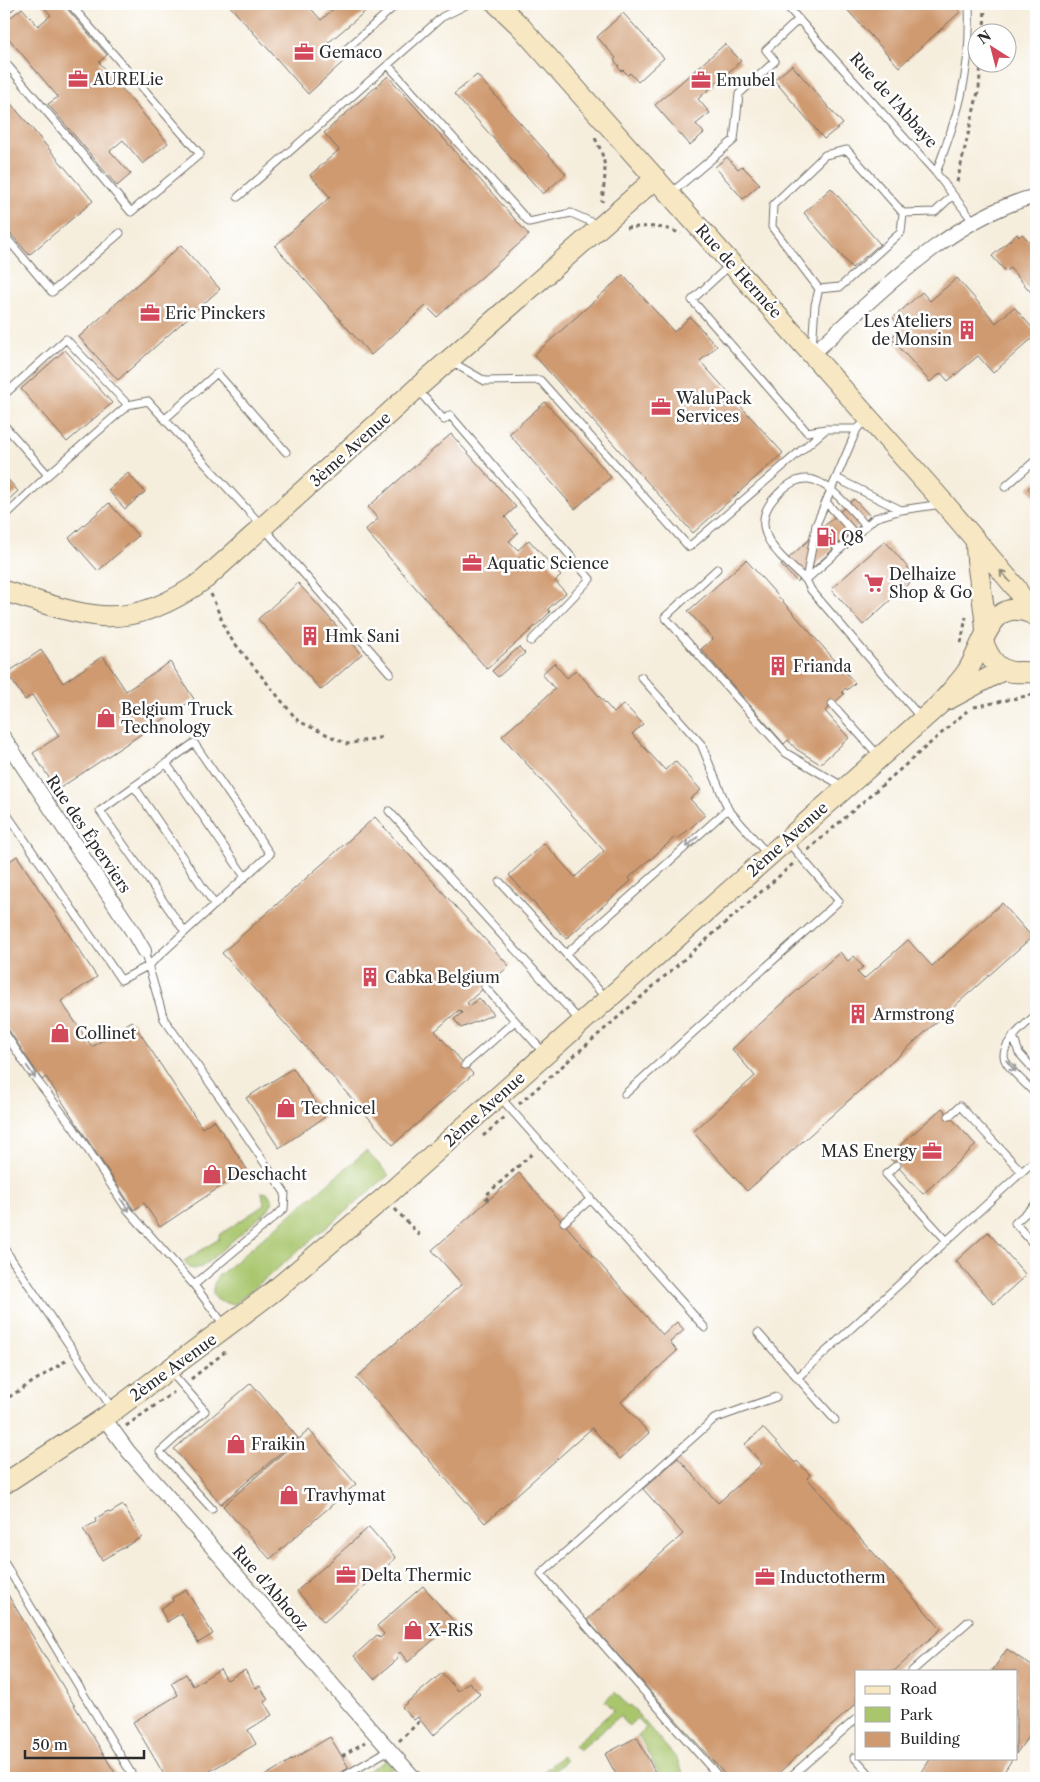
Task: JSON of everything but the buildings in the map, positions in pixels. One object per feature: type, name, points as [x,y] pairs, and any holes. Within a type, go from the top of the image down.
[{"type":"street","name":"Rue de Hermée","points":[[497,4],[520,26],[812,354],[863,423],[945,504],[1034,612]]},
{"type":"street","name":"3ème Avenue","points":[[4,591],[80,613],[103,616],[146,611],[187,593],[656,178]]},
{"type":"street","points":[[812,354],[918,260],[973,221],[998,209],[1036,196]]},
{"type":"street","points":[[976,542],[976,562],[985,609],[985,636],[988,654],[994,663],[1004,670],[1021,672],[1033,669]]},
{"type":"street","name":"Rue de Hermée","points":[[985,636],[991,622],[1009,610],[1034,612]]},
{"type":"street","name":"2ème Avenue","points":[[4,1484],[109,1415],[227,1328],[385,1197],[941,703],[967,672],[985,636]]},
{"type":"street","name":"2ème Avenue","points":[[941,703],[1004,670]]},
{"type":"street","name":"Rue des Éperviers","points":[[4,738],[144,951]]},
{"type":"street","name":"Rue d'Abhooz","points":[[109,1415],[128,1451],[414,1778]]},
{"type":"lane","points":[[4,12],[13,4]]},
{"type":"lane","points":[[4,61],[131,212],[200,154],[70,4]]},
{"type":"lane","points":[[343,52],[397,4]]},
{"type":"lane","points":[[238,197],[442,17],[468,4]]},
{"type":"lane","name":"Rue de l'Abbaye","points":[[785,4],[936,174],[973,221]]},
{"type":"lane","points":[[936,174],[953,129],[962,95],[970,27],[969,4]]},
{"type":"lane","points":[[670,194],[734,140],[739,94],[775,61],[766,50],[799,19]]},
{"type":"lane","points":[[388,65],[530,222],[571,213],[606,222]]},
{"type":"lane","points":[[846,150],[903,213],[901,232],[840,287],[820,289],[772,227],[773,205],[825,155],[846,150]]},
{"type":"lane","points":[[903,213],[935,212],[953,195]]},
{"type":"lane","points":[[4,235],[52,292],[120,233]]},
{"type":"lane","points":[[732,263],[692,300],[807,432],[863,423]]},
{"type":"lane","points":[[812,354],[815,305],[820,289]]},
{"type":"lane","points":[[4,395],[66,339],[128,405]]},
{"type":"lane","points":[[448,361],[485,381],[540,380],[689,547],[826,429]]},
{"type":"lane","points":[[165,419],[218,373],[286,452]]},
{"type":"lane","points":[[417,388],[444,420],[450,415],[590,579],[531,641]]},
{"type":"lane","points":[[4,517],[48,475],[128,405],[148,400],[263,527],[390,673]]},
{"type":"lane","points":[[806,580],[816,525],[836,478],[863,423]]},
{"type":"lane","points":[[4,425],[48,475]]},
{"type":"lane","points":[[1005,487],[1036,460]]},
{"type":"lane","points":[[836,478],[901,510]]},
{"type":"lane","points":[[866,526],[831,489],[809,479],[796,481],[783,488],[770,501],[764,513],[763,528],[769,542],[783,559],[806,580],[811,590],[922,719]]},
{"type":"lane","points":[[826,502],[856,535]]},
{"type":"lane","points":[[806,580],[875,518],[901,510],[945,504]]},
{"type":"lane","points":[[816,525],[839,550]]},
{"type":"lane","points":[[717,569],[665,618],[786,753],[845,788]]},
{"type":"lane","points":[[641,677],[701,744],[728,809],[768,856]]},
{"type":"lane","points":[[832,704],[880,757]]},
{"type":"lane","points":[[4,810],[121,980],[148,966],[270,854],[194,743],[100,812],[185,932]]},
{"type":"lane","points":[[166,763],[245,877]]},
{"type":"lane","points":[[134,786],[214,905]]},
{"type":"lane","points":[[566,954],[728,809]]},
{"type":"lane","points":[[389,811],[581,1022]]},
{"type":"lane","points":[[625,1094],[839,901],[786,840]]},
{"type":"lane","points":[[500,882],[608,999]]},
{"type":"lane","points":[[144,951],[164,1019],[285,1192],[284,1209],[194,1285]]},
{"type":"lane","points":[[485,987],[545,1054]]},
{"type":"lane","points":[[1036,1015],[1013,1036],[1004,1054],[1005,1061],[1036,1094]]},
{"type":"lane","points":[[465,1065],[515,1021]]},
{"type":"lane","points":[[4,1032],[32,1074],[73,1127],[127,1209],[165,1250],[227,1328]]},
{"type":"lane","points":[[1013,1036],[1020,1053],[1036,1072]]},
{"type":"lane","points":[[499,1096],[705,1328]]},
{"type":"lane","points":[[949,1116],[960,1106],[1022,1172]]},
{"type":"lane","points":[[796,1378],[1036,1159]]},
{"type":"lane","points":[[897,1165],[886,1174],[947,1241]]},
{"type":"lane","points":[[564,1222],[591,1199]]},
{"type":"lane","points":[[1036,1204],[1015,1223],[1036,1247]]},
{"type":"lane","points":[[4,1248],[76,1354],[109,1415]]},
{"type":"lane","points":[[758,1333],[835,1420]]},
{"type":"lane","points":[[170,1370],[205,1411],[160,1452],[212,1509]]},
{"type":"lane","points":[[720,1778],[541,1574],[714,1419],[776,1397]]},
{"type":"lane","points":[[4,1562],[134,1778]]},
{"type":"lane","points":[[913,1670],[969,1621]]},
{"type":"lane","points":[[789,1778],[855,1721]]},
{"type":"lane","points":[[341,1778],[389,1750]]},
{"type":"lane","points":[[857,1760],[873,1778]]},
{"type":"path","points":[[984,22],[985,4]]},
{"type":"path","points":[[953,195],[979,88],[981,72]]},
{"type":"path","points":[[594,137],[602,150],[606,164],[602,204],[606,222],[620,228],[641,226],[670,228],[682,235]]},
{"type":"path","points":[[205,579],[228,635],[298,721],[347,744],[384,737]]},
{"type":"path","points":[[956,651],[961,643],[967,612]]},
{"type":"path","points":[[941,703],[955,721]]},
{"type":"path","points":[[488,1200],[485,1196],[542,1144]]},
{"type":"path","points":[[385,1197],[421,1237]]},
{"type":"path","points":[[4,1395],[6,1399],[76,1354]]},
{"type":"path","points":[[389,1750],[420,1721]]},
{"type":"path","points":[[342,1756],[376,1735]]},
{"type":"green space","points":[[366,1151],[389,1175],[240,1300],[234,1304],[217,1300],[213,1289],[217,1277]]},
{"type":"green space","points":[[262,1192],[268,1193],[273,1202],[266,1212],[202,1267],[190,1268],[184,1261],[219,1239],[219,1235],[264,1205]]},
{"type":"green space","points":[[615,1692],[628,1706],[630,1705],[676,1758],[685,1778],[661,1778],[639,1736],[637,1736],[646,1728],[637,1718],[629,1726],[620,1716],[579,1750],[574,1745],[614,1710],[605,1701]]},
{"type":"green space","points":[[562,1756],[566,1761],[545,1778],[536,1778]]},
{"type":"green space","points":[[387,1760],[394,1768],[377,1778],[355,1778]]},
{"type":"place","name":"Gemaco","points":[[304,52]]},
{"type":"place","name":"AURELie","points":[[78,79]]},
{"type":"place","name":"Emubel","points":[[701,80]]},
{"type":"place","name":"Eric Pinckers","points":[[150,313]]},
{"type":"place","name":"Les Ateliers de Monsin","points":[[967,330]]},
{"type":"place","name":"WaluPack Services","points":[[661,407]]},
{"type":"place","name":"Q8","points":[[826,537]]},
{"type":"place","name":"Aquatic Science","points":[[472,563]]},
{"type":"place","name":"Delhaize Shop & Go","points":[[874,583]]},
{"type":"place","name":"Hmk Sani","points":[[310,636]]},
{"type":"place","name":"Frianda","points":[[778,666]]},
{"type":"place","name":"Belgium Truck Technology","points":[[106,718]]},
{"type":"place","name":"Cabka Belgium","points":[[370,977]]},
{"type":"place","name":"Armstrong","points":[[858,1014]]},
{"type":"place","name":"Collinet","points":[[60,1033]]},
{"type":"place","name":"Technicel","points":[[286,1108]]},
{"type":"place","name":"MAS Energy","points":[[932,1151]]},
{"type":"place","name":"Deschacht","points":[[212,1174]]},
{"type":"place","name":"Fraikin","points":[[236,1444]]},
{"type":"place","name":"Travhymat","points":[[289,1495]]},
{"type":"place","name":"Delta Thermic","points":[[346,1575]]},
{"type":"place","name":"Inductotherm","points":[[765,1577]]},
{"type":"place","name":"X-RiS","points":[[413,1630]]}]
